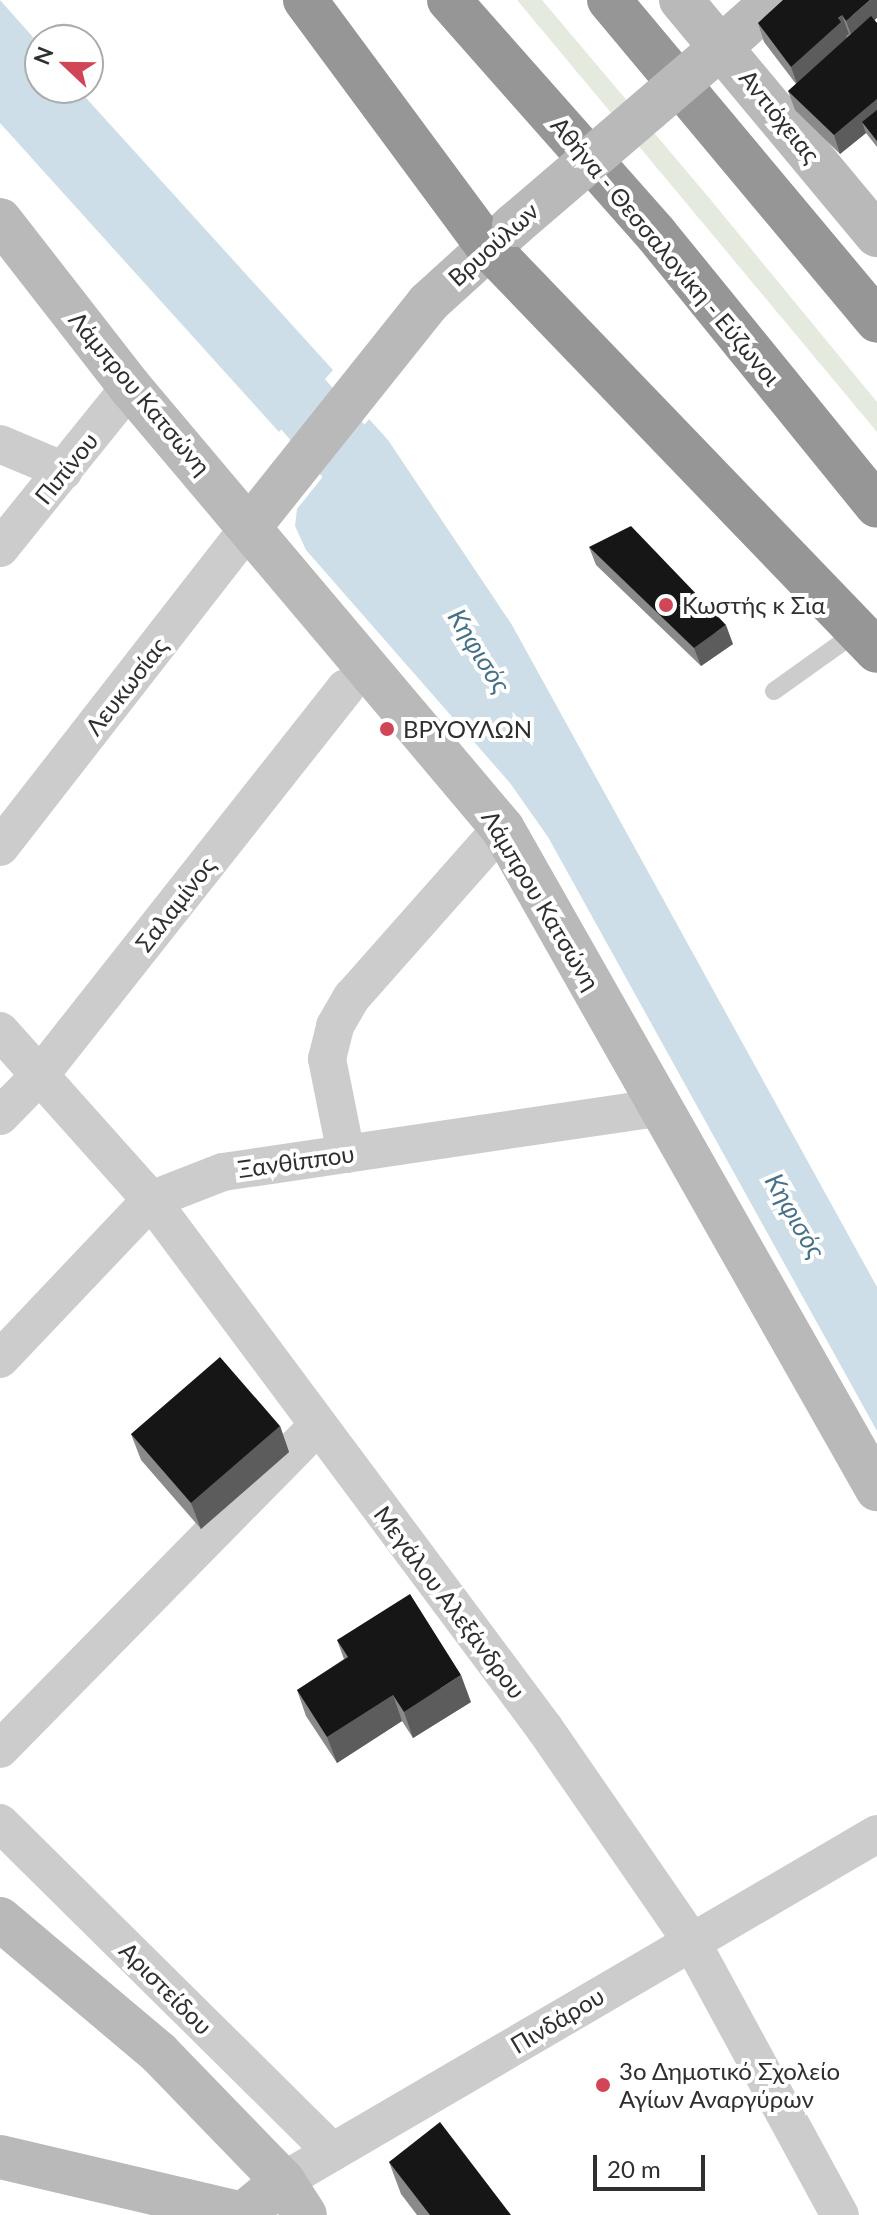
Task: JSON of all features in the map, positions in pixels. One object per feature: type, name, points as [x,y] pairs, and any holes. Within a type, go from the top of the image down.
[{"type":"highway","points":[[305,0],[500,235],[868,641]]},
{"type":"highway","name":"Αθήνα - Θεσσαλονίκη - Εύζωνοι","points":[[449,0],[656,234],[877,506]]},
{"type":"highway","points":[[609,0],[877,321]]},
{"type":"street","name":"Αντιόχειας","points":[[681,0],[716,51],[877,235]]},
{"type":"street","name":"Βρυούλων","points":[[260,513],[382,358],[500,235],[774,0]]},
{"type":"street","name":"Λάμπρου Κατσώνη","points":[[0,220],[130,387],[260,513],[503,829],[877,1489]]},
{"type":"street","name":"Πιπίνου","points":[[0,548],[130,387]]},
{"type":"street","points":[[0,444],[64,471]]},
{"type":"street","name":"Λευκωσίας","points":[[0,847],[260,513]]},
{"type":"street","name":"Σαλαμίνος","points":[[0,1116],[40,1075],[346,688]]},
{"type":"street","points":[[346,1154],[327,1059],[335,1026],[352,997],[489,842]]},
{"type":"street","name":"Μεγάλου Αλεξάνδρου","points":[[0,1031],[151,1200],[316,1427],[545,1729],[691,1941],[840,2215]]},
{"type":"street","name":"Ξανθίππου","points":[[0,1359],[151,1200],[223,1172],[662,1107]]},
{"type":"street","points":[[0,1749],[316,1427]]},
{"type":"street","name":"Αριστείδου","points":[[0,1823],[333,2152]]},
{"type":"street","name":"Πινδάρου","points":[[242,2214],[294,2198],[333,2152],[877,1834]]},
{"type":"street","points":[[0,1919],[159,2053],[294,2198],[333,2215]]},
{"type":"street","points":[[1,2159],[242,2214]]},
{"type":"lane","points":[[774,691],[868,641]]},
{"type":"shaded area","points":[[517,0],[542,0],[710,199],[877,402],[877,432]]},
{"type":"water","points":[[0,0],[24,27],[24,104],[92,104],[333,370],[279,432],[0,123]]},
{"type":"water","points":[[369,419],[388,440],[512,625],[877,1287],[877,1431],[548,837],[510,783],[306,550],[295,526],[297,509]]},
{"type":"building","points":[[783,0],[870,0],[846,21],[842,15],[838,18],[841,22],[791,67],[758,23]]},
{"type":"building","points":[[871,16],[877,23],[877,99],[834,135],[788,91]]},
{"type":"building","points":[[877,110],[877,141],[862,122]]},
{"type":"building","name":"Κωστής κ Σια","points":[[631,526],[726,625],[694,648],[589,547]]},
{"type":"building","points":[[220,1357],[280,1426],[191,1503],[131,1434]]},
{"type":"building","points":[[410,1594],[461,1675],[404,1712],[393,1695],[327,1737],[297,1690],[348,1657],[337,1640]]},
{"type":"building","points":[[440,2122],[511,2215],[430,2215],[389,2162]]},
{"type":"waterway","name":"Κηφισός","points":[[244,336],[375,487],[398,521]]},
{"type":"place","name":"Κωστής κ Σια","points":[[666,605]]},
{"type":"place","name":"ΒΡΥΟΥΛΩΝ","points":[[387,729]]},
{"type":"place","name":"3ο Δημοτικό Σχολείο Αγίων Αναργύρων","points":[[603,2085]]}]
